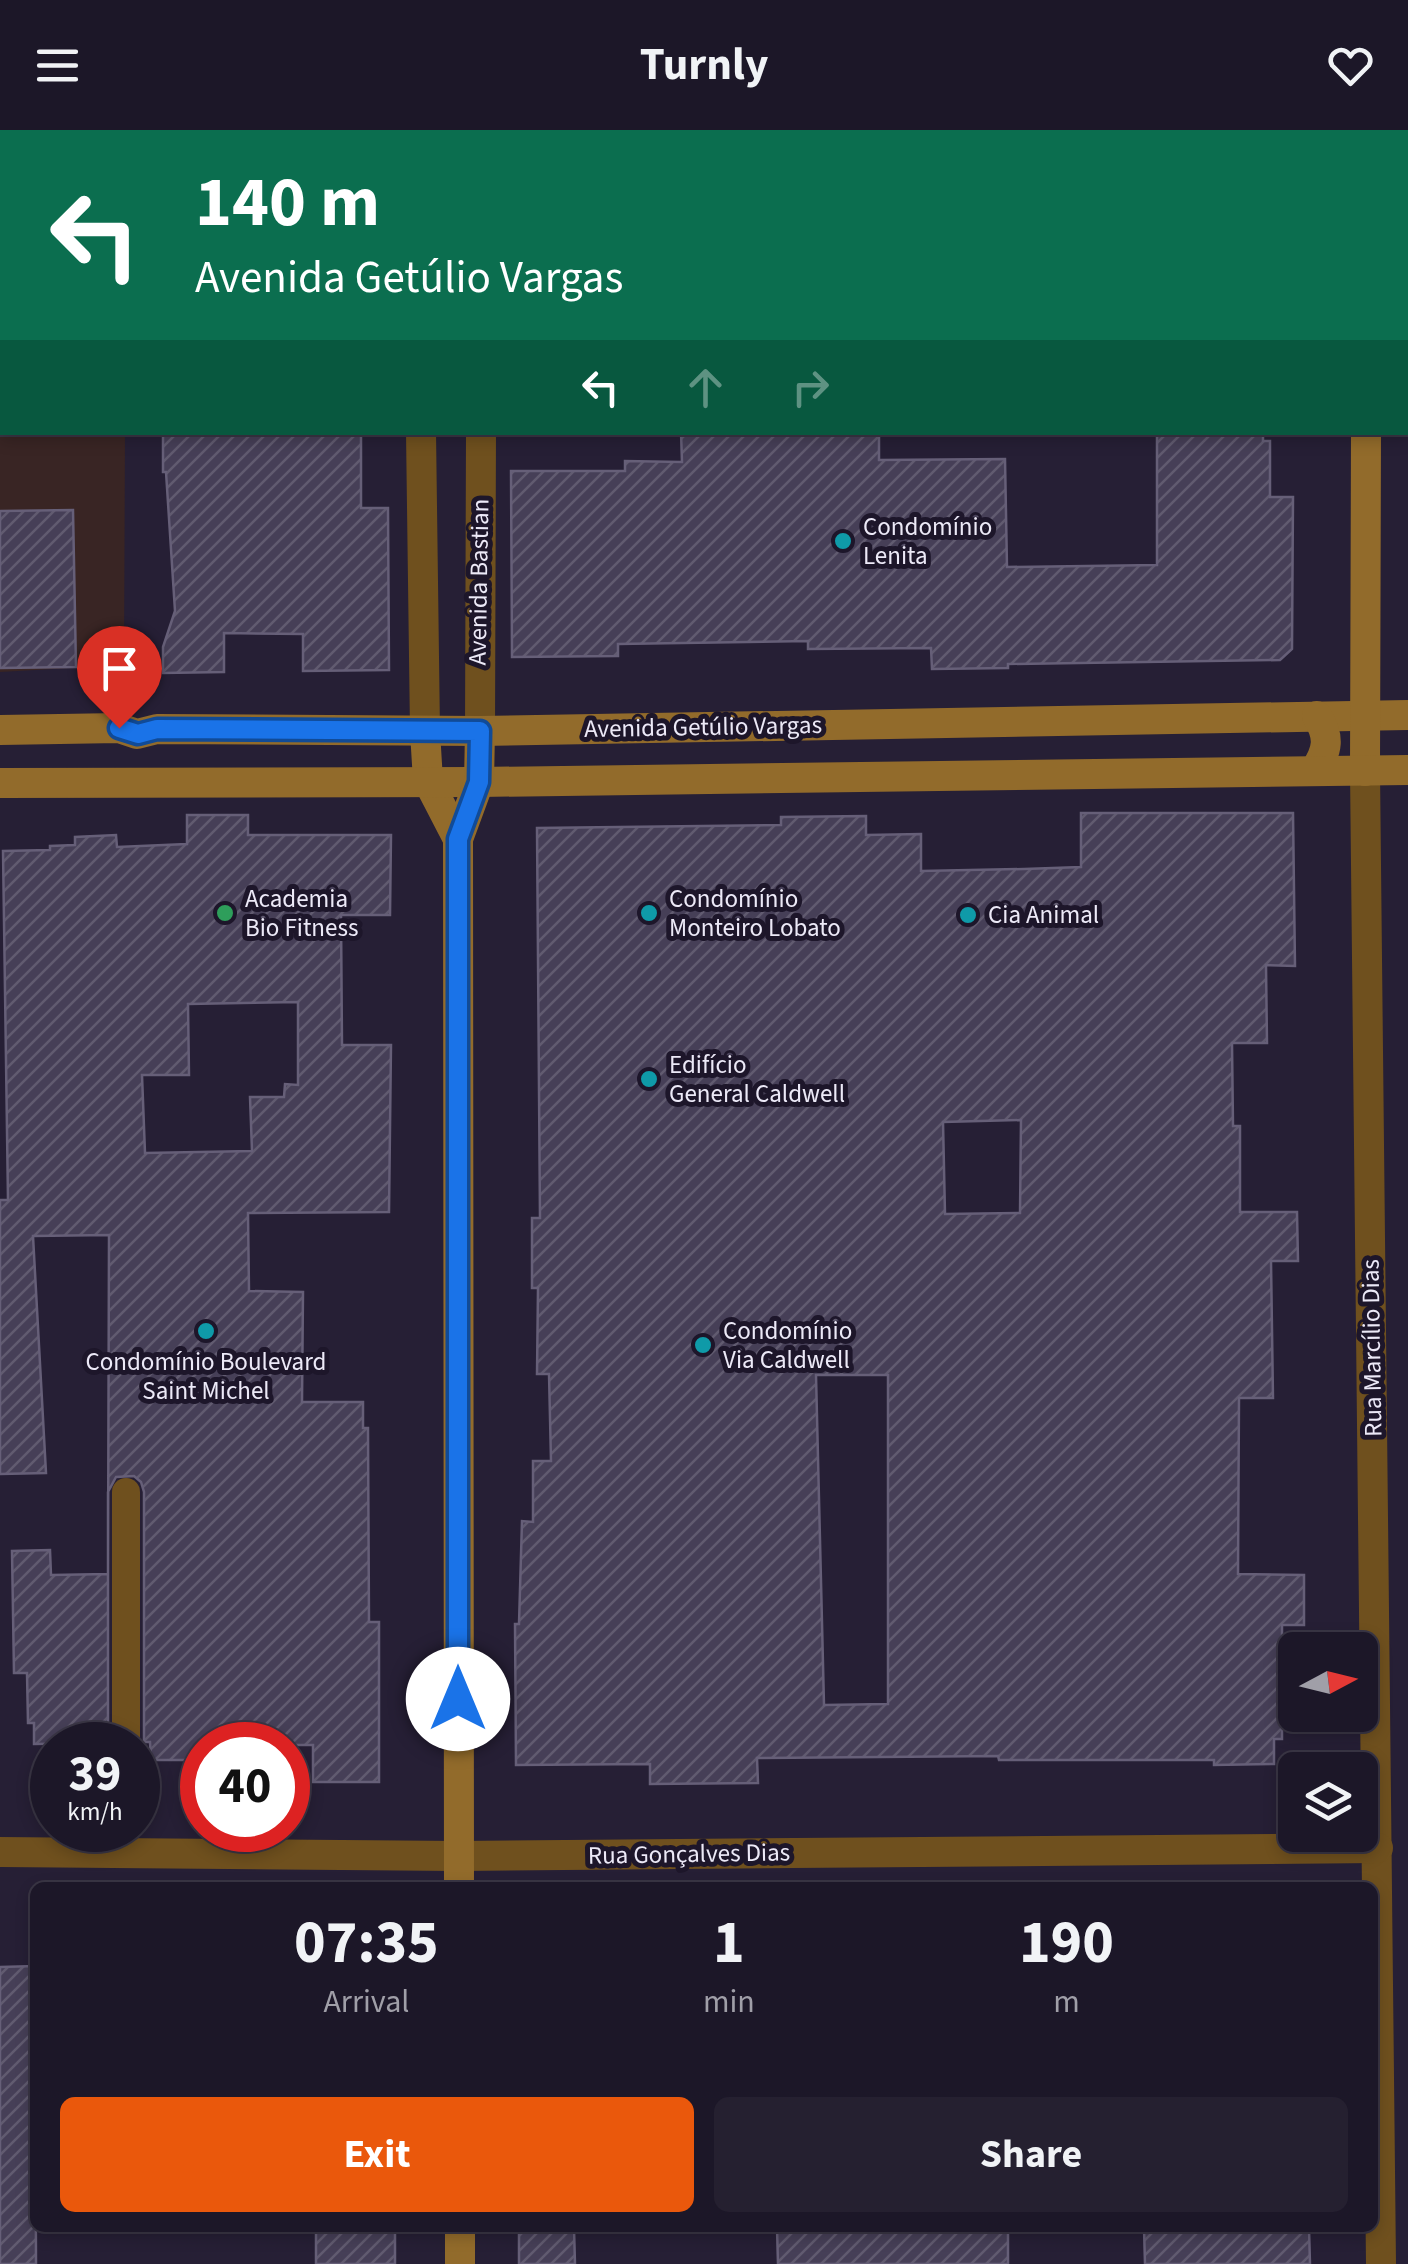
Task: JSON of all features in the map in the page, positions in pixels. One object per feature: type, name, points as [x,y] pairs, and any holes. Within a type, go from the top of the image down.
[{"type":"main road","name":"Rua Marcílio Dias","points":[[1365,771],[1366,435]]},
{"type":"main road","name":"Avenida Getúlio Vargas","points":[[0,730],[119,728],[138,734],[157,729],[480,731],[1408,714]]},
{"type":"main road","points":[[1316,770],[1327,741],[1318,716]]},
{"type":"main road","points":[[1408,724],[1408,756]]},
{"type":"main road","points":[[425,731],[428,781],[458,839]]},
{"type":"main road","points":[[458,1882],[458,839],[479,782],[480,731]]},
{"type":"main road","name":"Avenida Getúlio Vargas","points":[[0,783],[479,782],[1408,770]]},
{"type":"main road","points":[[460,2232],[460,2264]]},
{"type":"street","points":[[422,435],[425,731]]},
{"type":"street","name":"Avenida Bastian","points":[[480,731],[481,435]]},
{"type":"street","name":"Rua Marcílio Dias","points":[[1365,771],[1377,1752]]},
{"type":"street","name":"Rua Gonçalves Dias","points":[[160,1843],[458,1856],[1278,1849]]},
{"type":"street","name":"Rua Marcílio Dias","points":[[1378,1848],[1390,2262]]},
{"type":"street","name":"Rua Gonçalves Dias","points":[[0,1852],[30,1850]]},
{"type":"lane","points":[[126,1492],[126,1722]]},
{"type":"shaded area","points":[[0,435],[125,435],[124,665],[0,672]]},
{"type":"building","points":[[163,435],[361,435],[361,508],[388,508],[389,670],[303,671],[303,634],[224,633],[224,672],[163,673],[163,647],[175,611]]},
{"type":"building","points":[[681,435],[879,435],[879,460],[1005,459],[1007,567],[1157,565],[1157,435],[1263,435],[1263,441],[1270,441],[1270,497],[1293,497],[1292,649],[1280,660],[1008,664],[1008,668],[932,669],[931,648],[808,649],[808,641],[618,644],[618,656],[512,657],[511,471],[625,471],[625,461],[682,462]]},
{"type":"building","points":[[73,510],[76,667],[0,668],[0,511]]},
{"type":"building","points":[[1081,813],[1293,813],[1295,966],[1266,965],[1267,1043],[1232,1043],[1233,1126],[1240,1126],[1240,1212],[1297,1212],[1298,1261],[1271,1261],[1273,1398],[1239,1398],[1238,1574],[1304,1575],[1304,1625],[1282,1625],[1282,1632],[1278,1632],[1278,1732],[1282,1732],[1282,1739],[1274,1739],[1274,1764],[1214,1765],[1214,1760],[999,1760],[998,1756],[757,1758],[758,1783],[650,1784],[650,1764],[516,1765],[515,1624],[519,1624],[522,1521],[533,1522],[533,1461],[551,1461],[549,1374],[537,1374],[538,1288],[532,1288],[532,1218],[540,1218],[537,828],[781,825],[781,817],[866,816],[866,835],[921,834],[921,871],[1081,867]],"holes":[[[1021,1120],[1020,1213],[945,1214],[943,1122]],[[816,1375],[888,1375],[888,1704],[824,1705]]]},
{"type":"building","points":[[187,815],[248,815],[248,835],[391,835],[390,915],[341,915],[342,1045],[391,1045],[389,1212],[248,1213],[249,1291],[303,1292],[302,1402],[363,1402],[363,1428],[368,1428],[369,1622],[379,1622],[379,1782],[313,1782],[310,1722],[180,1722],[180,1760],[160,1760],[160,1722],[144,1722],[144,1492],[134,1476],[116,1477],[108,1492],[109,1235],[33,1236],[46,1473],[0,1474],[0,1200],[8,1200],[3,851],[50,850],[50,846],[75,845],[75,837],[116,835],[117,847],[187,844]],"holes":[[[298,1002],[298,1085],[285,1084],[284,1097],[250,1097],[252,1151],[145,1153],[142,1075],[189,1075],[188,1004]]]},
{"type":"building","points":[[50,1550],[51,1575],[108,1574],[108,1722],[28,1723],[27,1673],[14,1673],[12,1551]]},
{"type":"building","points":[[30,1966],[30,2232],[36,2232],[36,2264],[0,2264],[0,1967]]},
{"type":"building","points":[[316,2232],[395,2232],[395,2264],[316,2264]]},
{"type":"building","points":[[519,2232],[574,2232],[575,2264],[519,2264]]},
{"type":"building","points":[[777,2232],[1008,2232],[1008,2264],[778,2264]]},
{"type":"building","points":[[1144,2232],[1309,2232],[1310,2264],[1145,2264]]},
{"type":"place","name":"Condomínio Lenita","points":[[843,541]]},
{"type":"place","name":"Academia Bio Fitness","points":[[225,913]]},
{"type":"place","name":"Condomínio Monteiro Lobato","points":[[649,913]]},
{"type":"place","name":"Cia Animal","points":[[968,915]]},
{"type":"place","name":"Edifício General Caldwell","points":[[649,1079]]},
{"type":"place","name":"Condomínio Boulevard Saint Michel","points":[[206,1331]]},
{"type":"place","name":"Condomínio Via Caldwell","points":[[703,1345]]},
{"type":"route","points":[[119,728],[138,734],[157,729],[480,731],[479,782],[458,839],[458,1699]]}]
